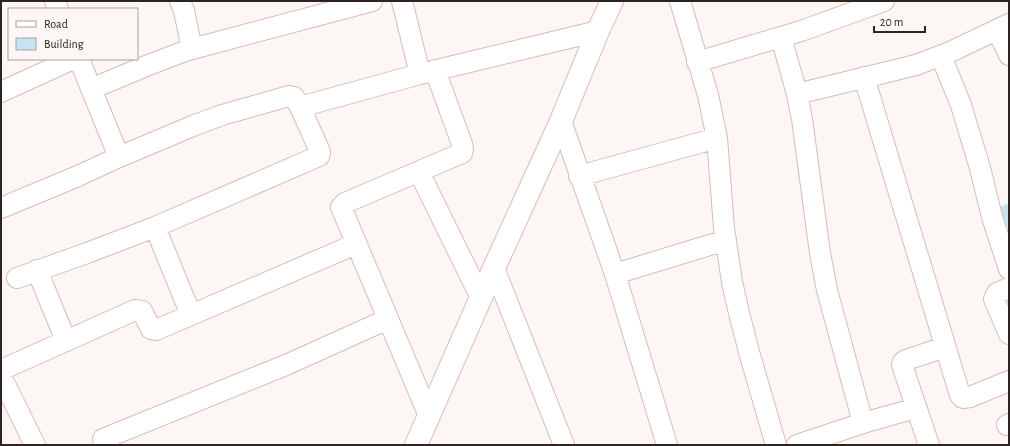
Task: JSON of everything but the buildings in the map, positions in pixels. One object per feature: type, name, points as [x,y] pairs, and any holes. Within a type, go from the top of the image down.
[{"type":"street","points":[[180,1],[184,11],[192,49]]},
{"type":"street","points":[[91,89],[192,49],[372,1]]},
{"type":"street","points":[[402,1],[427,72],[463,149],[462,153],[342,205],[342,210],[429,416]]},
{"type":"street","points":[[416,445],[561,121],[612,1]]},
{"type":"street","points":[[680,1],[708,95],[717,138],[726,240],[732,282],[740,319],[776,445]]},
{"type":"street","points":[[697,62],[781,37],[884,1]]},
{"type":"street","points":[[797,94],[916,65],[941,56],[1003,27],[1009,55]]},
{"type":"street","points":[[300,107],[427,72],[598,31]]},
{"type":"street","points":[[781,37],[797,94],[802,119],[820,252],[828,290],[863,423]]},
{"type":"street","points":[[941,56],[961,105],[980,168],[992,217],[1009,269]]},
{"type":"street","points":[[1,92],[71,60]]},
{"type":"street","points":[[79,60],[119,157]]},
{"type":"street","points":[[864,77],[957,389],[963,398],[970,397],[1009,381]]},
{"type":"street","points":[[1,208],[195,125],[222,115],[289,96],[294,97],[300,107],[320,153],[319,156],[155,227],[17,278]]},
{"type":"street","points":[[561,121],[615,274],[667,445]]},
{"type":"street","points":[[580,176],[717,138]]},
{"type":"street","points":[[419,172],[481,298]]},
{"type":"street","points":[[155,227],[191,315]]},
{"type":"street","points":[[615,274],[726,240]]},
{"type":"street","points":[[1,370],[136,310],[142,311],[149,327],[153,330],[356,244]]},
{"type":"street","points":[[494,268],[564,445]]},
{"type":"street","points":[[37,270],[66,341]]},
{"type":"street","points":[[1009,288],[997,293],[994,299],[1009,334]]},
{"type":"street","points":[[102,439],[286,364],[388,319]]},
{"type":"street","points":[[929,445],[902,369],[902,365],[903,362],[945,348]]},
{"type":"street","points":[[1,376],[35,445]]},
{"type":"street","points":[[797,445],[863,423],[916,408]]}]
